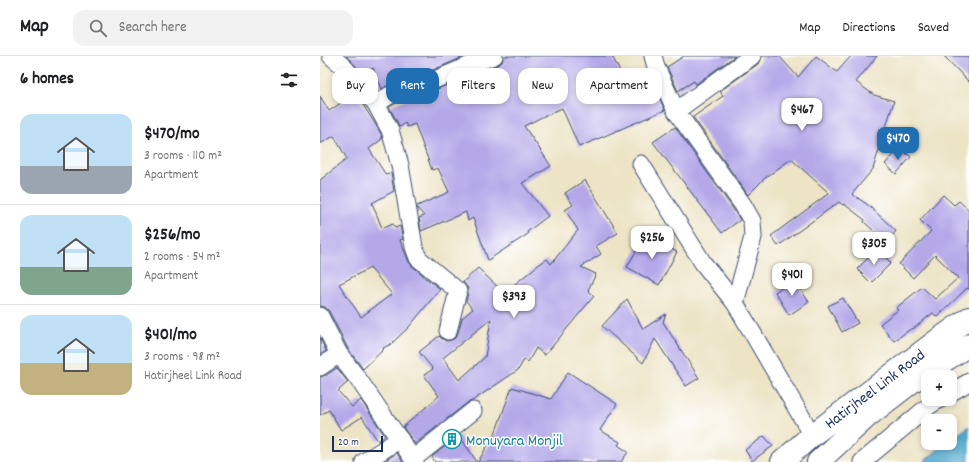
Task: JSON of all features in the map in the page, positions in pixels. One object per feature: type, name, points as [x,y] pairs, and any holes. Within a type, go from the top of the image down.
[{"type":"main road","name":"Hatirjheel Link Road","points":[[782,462],[811,436],[969,318]]},
{"type":"main road","points":[[818,462],[869,415],[913,381],[969,345]]},
{"type":"street","points":[[331,56],[345,68]]},
{"type":"street","points":[[378,103],[390,95],[437,79],[494,56]]},
{"type":"street","points":[[653,56],[656,67],[676,111],[743,205],[752,221],[752,237],[735,304]]},
{"type":"street","points":[[676,111],[752,56]]},
{"type":"street","points":[[376,104],[390,130],[400,166],[414,247],[418,258],[458,291],[448,331]]},
{"type":"street","points":[[641,164],[703,263],[735,304],[804,421],[811,436]]},
{"type":"street","points":[[320,316],[339,354],[361,383],[414,460],[473,411]]},
{"type":"street","points":[[320,367],[339,354]]},
{"type":"street","points":[[957,389],[969,382]]},
{"type":"street","points":[[862,462],[929,406]]},
{"type":"street","points":[[364,462],[400,439]]},
{"type":"water","points":[[969,426],[969,462],[923,462],[938,450],[957,450],[957,435]]},
{"type":"building","points":[[346,56],[466,56],[438,68],[386,68],[386,87],[382,89],[378,80],[378,68],[357,68]]},
{"type":"building","points":[[504,56],[612,56],[618,68],[576,68],[576,104],[662,104],[665,110],[579,147],[562,108],[524,126],[551,166],[522,183],[548,216],[527,232],[528,234],[488,260],[473,218],[468,221],[466,212],[421,231],[419,218],[424,216],[417,206],[449,192],[438,168],[432,170],[415,124],[407,127],[405,123],[400,127],[389,107],[394,104],[439,104],[439,88],[447,85],[447,104],[510,104],[510,68],[489,68],[502,62]]},
{"type":"building","points":[[684,56],[735,56],[696,84],[694,81],[678,91],[667,67]]},
{"type":"building","points":[[762,56],[779,56],[798,77],[816,56],[837,72],[851,56],[877,56],[856,82],[874,95],[894,101],[873,169],[852,194],[868,205],[896,231],[890,239],[887,236],[884,240],[864,222],[865,220],[844,204],[843,205],[839,202],[778,246],[771,236],[829,193],[791,159],[765,178],[748,195],[693,117],[723,96],[720,91],[758,64]]},
{"type":"building","points":[[944,56],[969,56],[969,82]]},
{"type":"building","points":[[320,96],[329,111],[339,104],[362,104],[374,122],[381,134],[382,139],[369,149],[386,175],[391,173],[394,191],[372,203],[382,228],[393,224],[395,228],[400,226],[403,239],[400,240],[412,266],[440,289],[409,327],[391,344],[383,348],[384,349],[363,369],[348,349],[329,311],[325,307],[320,306],[320,180],[347,159],[334,136],[320,144]],"holes":[[[370,268],[392,294],[361,317],[339,284]]]},
{"type":"building","points":[[675,127],[740,220],[722,233],[653,142]]},
{"type":"building","points":[[900,148],[911,157],[896,174],[885,164]]},
{"type":"building","points":[[585,180],[618,233],[596,246],[601,254],[581,267],[596,274],[588,290],[594,296],[545,355],[536,348],[528,362],[524,360],[518,370],[467,403],[415,444],[403,427],[439,396],[424,375],[433,369],[419,352],[439,336],[446,341],[455,338],[462,318],[473,309],[466,301],[468,288],[463,282],[478,268],[504,293],[547,259],[551,264],[578,230],[565,210],[573,205],[565,193]],"holes":[[[491,319],[485,357],[459,380],[443,358]]]},
{"type":"building","points":[[943,195],[954,205],[959,201],[969,210],[969,289],[967,288],[937,317],[933,313],[913,329],[912,328],[894,341],[880,324],[898,310],[896,308],[922,287],[935,299],[958,278],[935,255],[913,278],[899,264],[931,231],[920,220]]},
{"type":"building","points":[[646,234],[677,252],[659,285],[627,267]]},
{"type":"building","points":[[877,249],[891,263],[871,283],[857,269]]},
{"type":"building","points":[[794,280],[809,302],[789,315],[775,292]]},
{"type":"building","points":[[843,298],[858,323],[842,332],[828,306]]},
{"type":"building","points":[[627,299],[643,329],[666,314],[663,322],[699,378],[686,386],[655,339],[643,363],[602,326]]},
{"type":"building","points":[[320,338],[326,351],[320,355]]},
{"type":"building","points":[[337,368],[348,382],[338,391],[352,407],[361,400],[385,436],[378,441],[362,417],[341,430],[329,410],[320,415],[320,377]]},
{"type":"building","points":[[568,372],[617,404],[600,430],[620,442],[618,445],[628,452],[621,462],[478,462],[492,438],[493,439],[512,387],[551,399]]},
{"type":"building","name":"Monuyara Monjil","points":[[459,435],[477,462],[435,462],[432,457]]},
{"type":"building","points":[[764,436],[773,446],[752,461],[745,450]]},
{"type":"building","points":[[397,453],[403,462],[383,462]]},
{"type":"place","name":"Monuyara Monjil","points":[[452,439]]}]
